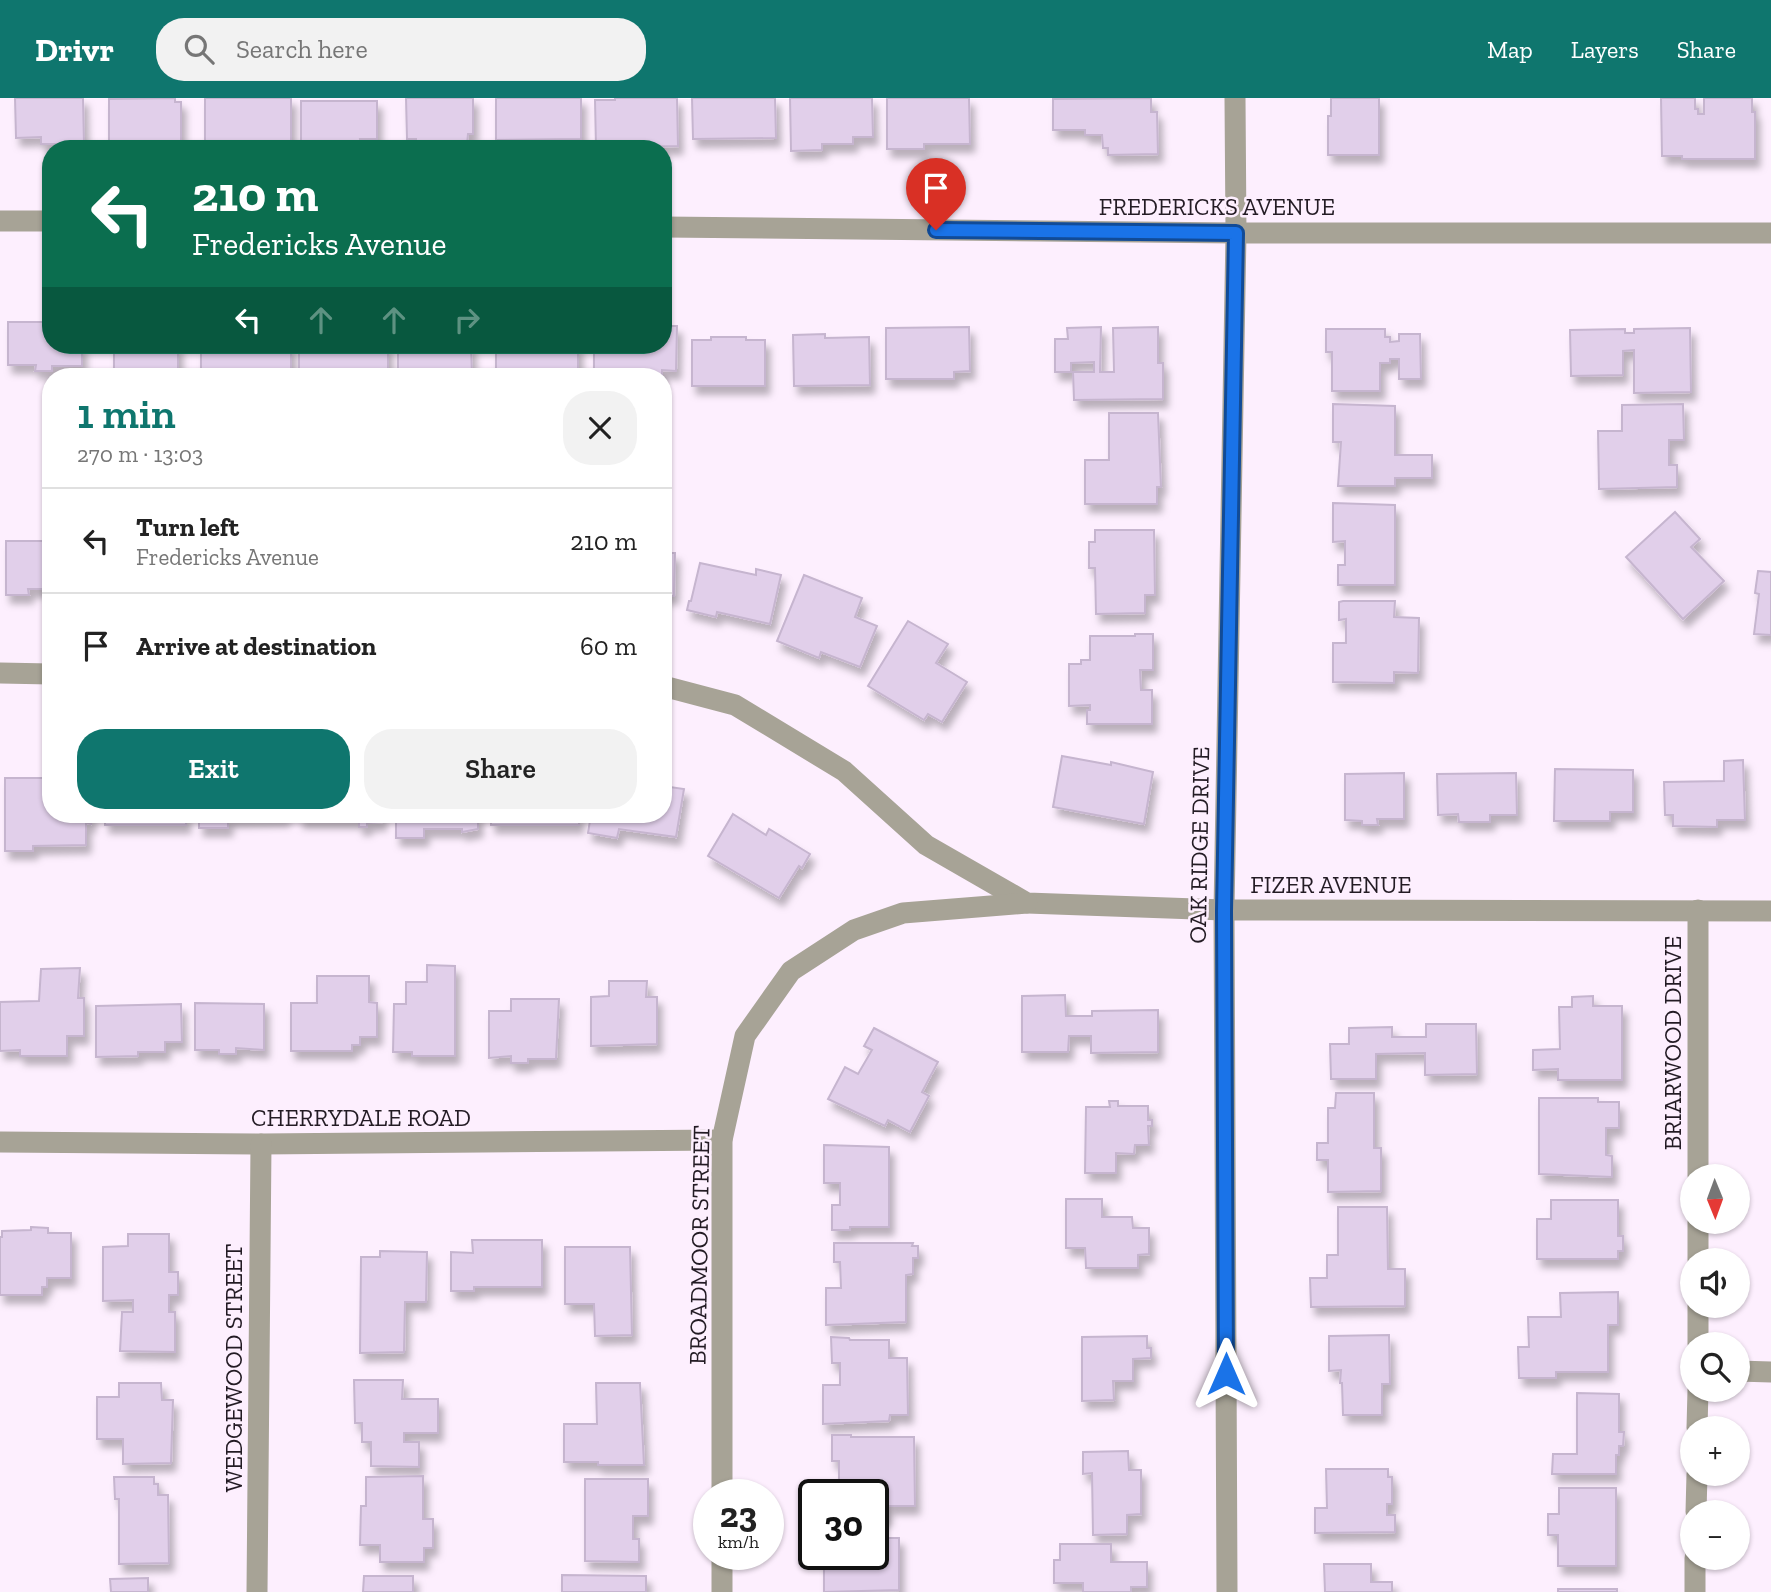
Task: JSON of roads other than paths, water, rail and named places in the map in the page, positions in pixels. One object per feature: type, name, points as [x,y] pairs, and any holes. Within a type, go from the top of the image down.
[{"type":"street","name":"OAK RIDGE DRIVE","points":[[1227,1592],[1224,911],[1236,233],[1235,98]]},
{"type":"street","points":[[0,221],[42,221]]},
{"type":"street","name":"FREDERICKS AVENUE","points":[[672,227],[1236,233],[1771,233]]},
{"type":"street","points":[[0,673],[42,674]]},
{"type":"street","name":"FIZER AVENUE","points":[[672,688],[735,705],[844,771],[926,845],[1027,903],[1224,911],[1771,911]]},
{"type":"street","name":"BROADMOOR STREET","points":[[722,1479],[722,1140],[745,1036],[791,971],[855,930],[903,913],[1027,903]]},
{"type":"street","name":"BRIARWOOD DRIVE","points":[[1698,911],[1698,1164]]},
{"type":"street","name":"CHERRYDALE ROAD","points":[[0,1142],[261,1144],[722,1140]]},
{"type":"street","name":"WEDGEWOOD STREET","points":[[257,1592],[261,1144]]},
{"type":"street","points":[[1750,1371],[1771,1372]]},
{"type":"street","points":[[722,1570],[722,1592]]},
{"type":"street","points":[[1695,1570],[1695,1592]]}]
